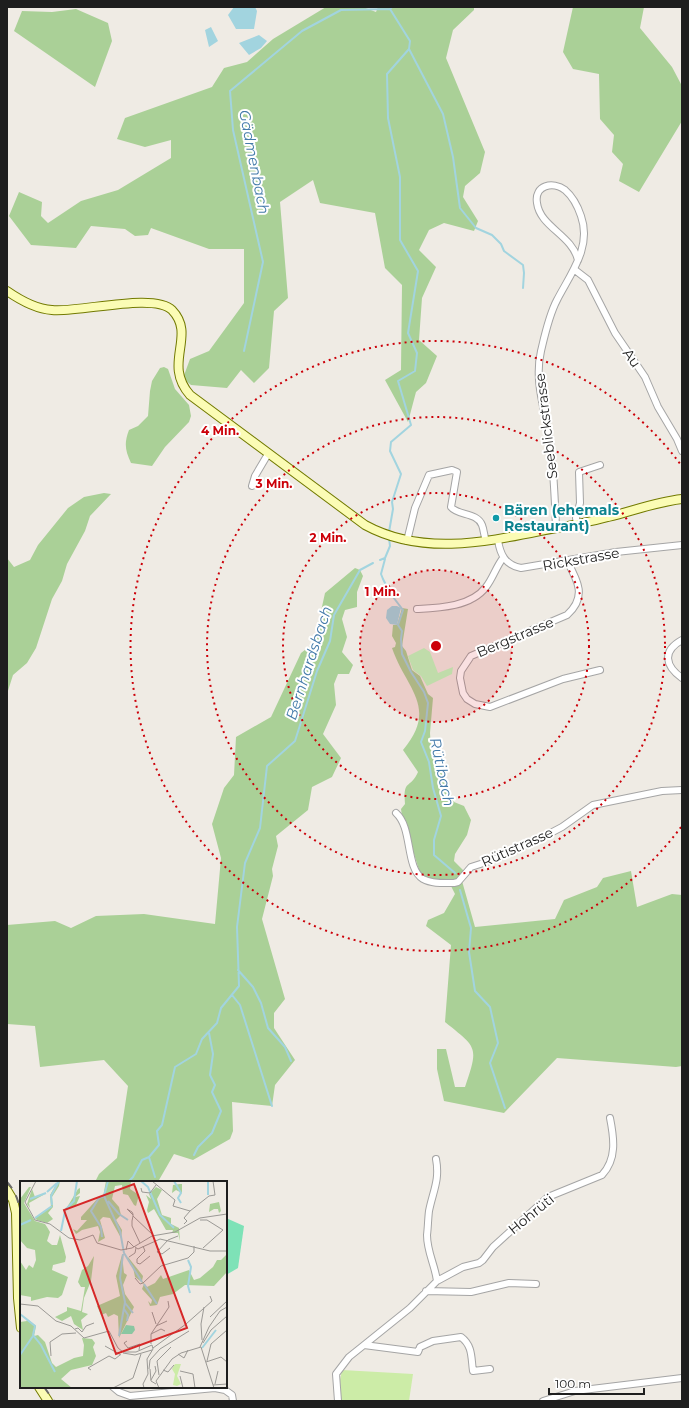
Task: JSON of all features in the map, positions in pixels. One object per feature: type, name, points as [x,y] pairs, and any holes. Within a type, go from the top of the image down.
[{"type":"street","name":"Seeblickstrasse","points":[[556,528],[551,448],[539,389],[540,353],[552,311],[575,270],[578,260],[584,236],[581,215],[576,204],[565,190],[553,185],[545,186],[538,193],[536,198],[538,209],[550,225],[571,244],[576,251],[578,260]]},
{"type":"street","name":"Au","points":[[575,270],[588,280],[615,333],[645,377],[658,407],[677,439],[682,451]]},
{"type":"street","points":[[7,291],[32,305],[53,311],[149,302],[158,303],[169,308],[177,317],[181,327],[182,334],[178,371],[179,379],[183,387],[200,403],[364,525],[389,536],[407,541],[456,544],[498,540],[577,524],[656,503],[682,499]]},
{"type":"street","points":[[252,486],[255,476],[268,454]]},
{"type":"street","points":[[577,524],[576,518],[580,503],[580,472],[600,465]]},
{"type":"street","points":[[407,541],[415,508],[429,474],[452,470],[456,472],[452,507],[454,510],[478,519],[482,524],[486,541]]},
{"type":"street","points":[[417,609],[441,608],[474,598],[485,589],[503,558],[498,540]]},
{"type":"street","name":"Rickstrasse","points":[[503,558],[511,565],[521,568],[616,552],[682,545]]},
{"type":"street","name":"Bergstrasse","points":[[567,561],[579,584],[577,602],[573,609],[567,615],[471,656],[461,670],[460,685],[467,699],[482,707],[490,707],[563,679],[600,670]]},
{"type":"street","points":[[682,640],[674,645],[670,651],[668,659],[670,667],[682,678]]},
{"type":"street","name":"Rütistrasse","points":[[396,813],[403,821],[418,873],[422,878],[431,882],[454,883],[461,879],[471,867],[496,858],[543,837],[562,827],[592,805],[662,791],[682,790]]},
{"type":"street","name":"Hohrüti","points":[[338,1401],[336,1374],[349,1357],[410,1308],[437,1281],[463,1267],[479,1264],[493,1247],[548,1198],[602,1175],[608,1169],[614,1150],[614,1137],[610,1118]]},
{"type":"street","points":[[436,1159],[439,1173],[429,1212],[427,1237],[429,1256],[436,1269],[437,1281]]},
{"type":"street","points":[[7,1190],[13,1200],[16,1213],[18,1298],[20,1318]]},
{"type":"street","points":[[426,1292],[471,1292],[509,1283],[536,1284]]},
{"type":"street","points":[[364,1345],[418,1352],[420,1347],[432,1341],[461,1337],[470,1347],[473,1371],[490,1369]]},
{"type":"street","points":[[543,1401],[574,1391],[682,1378]]},
{"type":"street","points":[[40,1388],[48,1401]]},
{"type":"street","points":[[114,1388],[119,1392],[130,1396],[215,1388],[225,1390],[232,1395],[233,1401]]},
{"type":"green space","points":[[326,7],[363,7],[376,12],[378,7],[474,7],[474,10],[453,30],[446,58],[485,152],[480,173],[465,186],[463,197],[478,221],[474,231],[444,223],[429,230],[419,250],[436,267],[422,298],[419,340],[437,356],[426,383],[416,392],[408,422],[385,380],[401,370],[402,285],[385,268],[375,213],[320,203],[313,180],[280,202],[288,298],[274,311],[269,368],[254,383],[241,370],[227,388],[191,385],[183,378],[190,359],[209,351],[244,303],[244,249],[209,249],[151,228],[148,235],[135,236],[125,229],[91,226],[76,248],[31,245],[9,216],[19,192],[42,202],[41,216],[48,223],[81,201],[118,190],[171,158],[171,140],[145,147],[117,139],[125,118],[212,87],[224,68],[247,62],[273,39]]},
{"type":"green space","points":[[573,7],[644,7],[640,28],[672,67],[682,86],[682,121],[639,192],[619,181],[623,164],[612,152],[614,135],[600,119],[599,74],[573,69],[563,52]]},
{"type":"green space","points":[[76,9],[108,23],[112,41],[95,87],[14,31],[22,11],[52,12]]},
{"type":"green space","points":[[164,367],[168,369],[175,389],[189,405],[191,416],[189,422],[165,447],[152,466],[131,463],[127,454],[127,435],[129,430],[138,426],[148,416],[152,381],[160,368]]},
{"type":"green space","points":[[104,493],[111,494],[90,516],[85,531],[67,564],[62,581],[52,599],[36,648],[27,663],[13,675],[7,694],[7,558],[14,567],[30,560],[38,545],[68,508],[84,497]]},
{"type":"green space","points":[[355,568],[360,570],[363,576],[357,592],[357,607],[345,610],[342,619],[347,637],[342,652],[353,665],[349,674],[338,674],[334,684],[336,705],[323,734],[341,758],[332,777],[312,787],[308,810],[276,836],[278,846],[272,869],[273,876],[262,919],[285,999],[274,1013],[274,1028],[295,1060],[275,1085],[272,1106],[232,1102],[233,1131],[230,1139],[193,1160],[174,1154],[159,1180],[156,1181],[96,1181],[99,1174],[117,1158],[128,1086],[104,1060],[40,1067],[35,1026],[7,1024],[7,925],[55,921],[71,928],[96,916],[144,914],[215,924],[221,858],[212,824],[224,788],[234,775],[236,737],[271,717],[301,653],[314,643],[325,593]]},
{"type":"green space","points":[[402,608],[408,609],[402,646],[406,651],[412,670],[420,676],[428,694],[433,698],[430,733],[431,748],[454,802],[464,806],[471,820],[467,835],[455,854],[454,861],[464,871],[456,880],[452,881],[437,880],[420,873],[402,816],[401,809],[405,804],[406,787],[418,772],[403,750],[413,735],[418,722],[419,710],[416,698],[392,648],[395,647],[396,643],[392,636],[393,625],[397,625]]},
{"type":"green space","points":[[424,648],[430,652],[438,673],[453,667],[452,674],[427,686],[421,676],[413,670],[408,656]]},
{"type":"green space","points":[[631,871],[637,907],[672,894],[682,895],[682,1066],[676,1067],[557,1058],[504,1113],[444,1101],[437,1069],[437,1049],[446,1049],[455,1087],[465,1087],[473,1055],[469,1043],[464,1037],[445,1022],[451,945],[426,926],[428,920],[444,913],[455,894],[451,886],[462,881],[475,927],[555,919],[564,900],[597,887],[603,878]]},
{"type":"green space","points":[[227,1218],[244,1226],[238,1268],[227,1274]]},
{"type":"green space","points":[[342,1370],[413,1374],[409,1401],[341,1401],[340,1380]]},
{"type":"water","points":[[234,7],[255,7],[257,11],[254,29],[236,29],[228,15]]},
{"type":"water","points":[[211,27],[218,41],[209,47],[205,30]]},
{"type":"water","points":[[259,35],[267,41],[261,48],[249,55],[239,43]]},
{"type":"water","points":[[392,606],[401,608],[397,625],[390,624],[386,618],[387,610]]},
{"type":"waterway","name":"Bernhardsbach","points":[[389,532],[393,509],[392,502],[401,474],[390,451],[391,442],[411,425],[398,381],[415,371],[417,353],[408,333],[418,271],[400,240],[400,177],[388,118],[387,74],[409,49],[410,41],[390,9],[392,7]]},
{"type":"waterway","name":"Gädmenbach","points":[[244,351],[263,262],[233,130],[230,91],[302,31],[341,10],[390,9]]},
{"type":"waterway","points":[[409,49],[443,114],[453,157],[460,208],[476,228],[492,235],[501,244],[504,251],[523,265],[523,288]]},
{"type":"waterway","name":"Bernhardsbach","points":[[380,560],[385,558],[390,546],[389,538]]},
{"type":"waterway","name":"Rütibach","points":[[385,559],[381,574],[390,593],[403,610],[398,625],[402,631],[402,654],[411,672],[424,692],[428,703],[425,731],[421,742],[429,762],[433,788],[441,816],[434,840],[434,855],[455,873]]},
{"type":"waterway","name":"Bernhardsbach","points":[[129,1181],[133,1177],[142,1160],[149,1157],[159,1145],[157,1131],[162,1125],[175,1067],[196,1054],[202,1039],[217,1023],[221,1008],[239,986],[237,927],[245,863],[260,828],[267,766],[295,741],[317,671],[330,641],[334,615],[360,570],[373,563]]},
{"type":"waterway","name":"Rütibach","points":[[460,890],[471,928],[469,952],[475,991],[490,1007],[498,1043],[490,1063],[505,1108]]},
{"type":"waterway","points":[[238,970],[253,987],[261,1003],[268,1028],[285,1047],[291,1061]]},
{"type":"waterway","points":[[232,995],[240,1005],[272,1106]]},
{"type":"waterway","points":[[194,1155],[198,1147],[212,1133],[221,1111],[212,1092],[215,1085],[210,1075],[213,1054],[209,1033]]},
{"type":"waterway","points":[[149,1157],[155,1177]]},
{"type":"railway","points":[[7,1182],[18,1200],[20,1213]]},
{"type":"railway","points":[[45,1388],[54,1401]]},
{"type":"place","name":"Bären (ehemals Restaurant)","points":[[496,518]]}]
